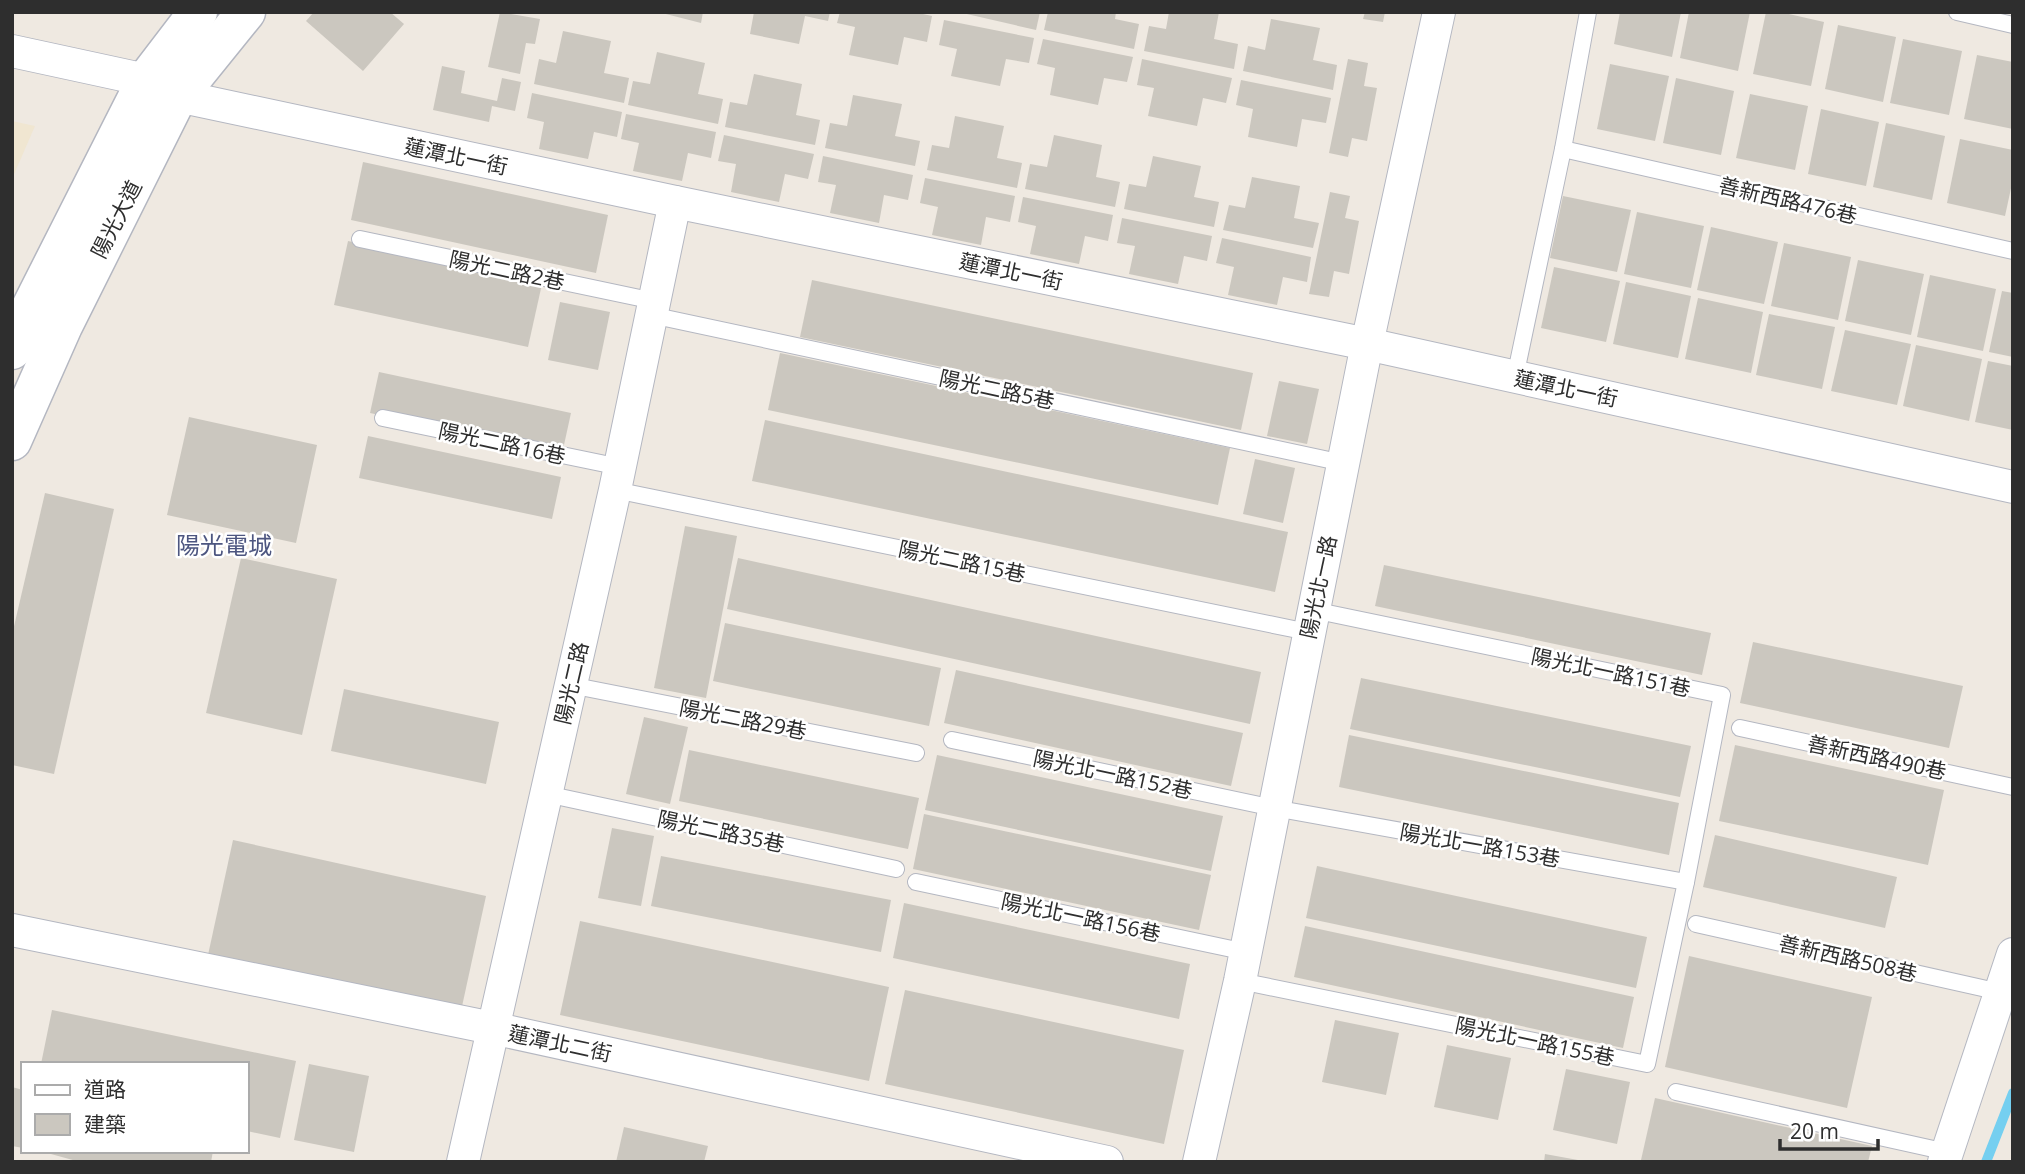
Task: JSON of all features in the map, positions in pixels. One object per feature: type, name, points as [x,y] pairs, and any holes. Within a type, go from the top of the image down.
[{"type":"street","name":"陽光大道","points":[[12,441],[162,88],[198,12]]},
{"type":"street","name":"陽光大道","points":[[12,350],[30,309],[162,88],[246,12]]},
{"type":"street","name":"陽光北一路","points":[[1199,1162],[1243,967],[1367,344],[1439,12]]},
{"type":"street","name":"蓮潭北一街","points":[[12,51],[162,88],[675,202],[1367,344],[2013,487]]},
{"type":"street","name":"陽光二路","points":[[463,1162],[618,479],[675,202]]},
{"type":"street","name":"蓮潭北二街","points":[[12,930],[492,1028],[1107,1162]]},
{"type":"street","points":[[1945,1157],[2013,954]]},
{"type":"lane","points":[[1515,377],[1563,149],[1588,12]]},
{"type":"lane","points":[[1957,12],[2013,25]]},
{"type":"lane","name":"善新西路476巷","points":[[1563,149],[2013,251]]},
{"type":"lane","name":"陽光二路2巷","points":[[360,239],[653,308]]},
{"type":"lane","name":"陽光二路5巷","points":[[653,308],[1343,463]]},
{"type":"lane","name":"陽光二路16巷","points":[[383,418],[618,479]]},
{"type":"lane","name":"陽光二路15巷","points":[[618,479],[1311,621]]},
{"type":"lane","name":"陽光北一路151巷","points":[[1311,621],[1722,695],[1686,882]]},
{"type":"lane","name":"陽光二路29巷","points":[[570,685],[916,753]]},
{"type":"lane","name":"善新西路490巷","points":[[1740,728],[2013,787]]},
{"type":"lane","name":"陽光北一路152巷","points":[[952,740],[1274,808]]},
{"type":"lane","name":"陽光二路35巷","points":[[546,793],[896,869]]},
{"type":"lane","name":"陽光北一路153巷","points":[[1274,808],[1686,882]]},
{"type":"lane","name":"陽光北一路156巷","points":[[916,881],[1243,967]]},
{"type":"lane","name":"陽光北一路155巷","points":[[1243,967],[1647,1064],[1686,882]]},
{"type":"lane","name":"善新西路508巷","points":[[1696,924],[2000,992]]},
{"type":"lane","points":[[1676,1092],[1945,1157]]},
{"type":"shaded area","points":[[12,121],[35,126],[12,179]]},
{"type":"building","points":[[314,12],[390,12],[404,24],[363,71],[306,21]]},
{"type":"building","points":[[500,12],[540,19],[535,44],[526,43],[520,74],[488,67]]},
{"type":"building","points":[[658,12],[703,12],[701,23]]},
{"type":"building","points":[[754,12],[830,12],[828,21],[805,16],[799,44],[750,34]]},
{"type":"building","points":[[840,12],[914,12],[932,16],[927,42],[904,37],[898,65],[849,55],[855,27],[837,23]]},
{"type":"building","points":[[958,12],[1040,12],[1036,30]]},
{"type":"building","points":[[1048,12],[1116,12],[1115,19],[1139,24],[1134,49],[1044,30]]},
{"type":"building","points":[[1169,12],[1219,12],[1214,39],[1238,44],[1234,69],[1144,51],[1149,26],[1166,29]]},
{"type":"building","points":[[1365,12],[1385,12],[1383,22],[1363,19]]},
{"type":"building","points":[[1620,12],[1681,12],[1672,57],[1614,44]]},
{"type":"building","points":[[1689,12],[1750,12],[1738,71],[1680,58]]},
{"type":"building","points":[[1766,12],[1780,12],[1824,22],[1811,86],[1753,74]]},
{"type":"building","points":[[1271,19],[1320,28],[1313,60],[1337,65],[1333,90],[1243,71],[1248,46],[1265,50]]},
{"type":"building","points":[[944,20],[1034,38],[1029,63],[1006,59],[1000,86],[951,76],[957,49],[939,45]]},
{"type":"building","points":[[1838,25],[1896,37],[1883,102],[1825,89]]},
{"type":"building","points":[[563,31],[611,41],[604,73],[629,78],[624,103],[534,84],[539,59],[556,63]]},
{"type":"building","points":[[1043,39],[1133,57],[1127,82],[1104,78],[1098,105],[1050,95],[1055,68],[1037,64]]},
{"type":"building","points":[[1903,39],[1962,51],[1949,115],[1890,103]]},
{"type":"building","points":[[657,52],[705,63],[698,94],[723,99],[718,124],[628,105],[633,81],[650,84]]},
{"type":"building","points":[[1977,55],[2013,62],[2013,129],[1964,119]]},
{"type":"building","points":[[1142,59],[1232,78],[1226,103],[1203,98],[1197,126],[1148,116],[1154,88],[1137,85]]},
{"type":"building","points":[[1348,59],[1368,63],[1364,86],[1377,88],[1367,141],[1352,138],[1348,157],[1329,153]]},
{"type":"building","points":[[1610,64],[1669,76],[1655,141],[1597,129]]},
{"type":"building","points":[[442,66],[465,71],[461,93],[497,101],[502,78],[521,82],[515,111],[492,106],[489,122],[433,110]]},
{"type":"building","points":[[754,74],[802,84],[796,115],[820,120],[815,145],[725,127],[730,102],[747,105]]},
{"type":"building","points":[[1676,78],[1734,91],[1721,155],[1663,143]]},
{"type":"building","points":[[1241,80],[1331,98],[1326,123],[1302,119],[1297,147],[1248,137],[1253,109],[1236,105]]},
{"type":"building","points":[[532,93],[622,112],[617,137],[594,132],[588,159],[539,149],[544,122],[527,118]]},
{"type":"building","points":[[1750,94],[1808,106],[1795,170],[1736,158]]},
{"type":"building","points":[[853,95],[902,104],[895,136],[920,141],[915,166],[825,148],[830,123],[847,126]]},
{"type":"building","points":[[1821,109],[1879,122],[1866,186],[1808,174]]},
{"type":"building","points":[[626,114],[716,132],[711,158],[688,153],[682,181],[633,171],[639,143],[621,139]]},
{"type":"building","points":[[955,116],[1004,126],[997,158],[1022,163],[1017,188],[927,170],[932,145],[949,148]]},
{"type":"building","points":[[1886,123],[1945,136],[1932,200],[1873,187]]},
{"type":"building","points":[[724,135],[814,154],[808,179],[785,174],[779,202],[731,192],[736,164],[718,161]]},
{"type":"building","points":[[1054,135],[1102,145],[1096,177],[1120,182],[1115,207],[1025,189],[1030,164],[1047,167]]},
{"type":"building","points":[[1960,139],[2013,150],[2013,179],[2005,216],[1947,203]]},
{"type":"building","points":[[823,156],[913,175],[908,200],[884,195],[879,223],[830,213],[836,185],[818,182]]},
{"type":"building","points":[[1153,156],[1201,166],[1194,197],[1219,202],[1214,227],[1124,209],[1129,184],[1146,187]]},
{"type":"building","points":[[363,162],[608,215],[596,273],[351,220]]},
{"type":"building","points":[[1252,177],[1300,186],[1294,218],[1319,223],[1313,248],[1223,230],[1229,205],[1245,208]]},
{"type":"building","points":[[925,178],[1015,196],[1010,222],[986,217],[981,245],[932,235],[938,207],[920,203]]},
{"type":"building","points":[[1330,192],[1350,196],[1345,218],[1359,221],[1349,274],[1334,271],[1329,297],[1309,294]]},
{"type":"building","points":[[1563,196],[1631,210],[1617,272],[1550,258]]},
{"type":"building","points":[[1023,197],[1113,215],[1108,241],[1085,236],[1079,264],[1030,254],[1036,226],[1018,222]]},
{"type":"building","points":[[1637,212],[1704,226],[1691,288],[1624,274]]},
{"type":"building","points":[[1122,218],[1212,236],[1207,261],[1184,256],[1178,284],[1129,274],[1135,246],[1117,243]]},
{"type":"building","points":[[1711,227],[1778,242],[1764,304],[1697,290]]},
{"type":"building","points":[[1222,238],[1311,257],[1307,282],[1283,277],[1277,305],[1228,295],[1234,267],[1216,263]]},
{"type":"building","points":[[348,241],[542,284],[528,347],[334,305]]},
{"type":"building","points":[[1784,243],[1851,257],[1838,320],[1771,306]]},
{"type":"building","points":[[1858,260],[1924,274],[1911,335],[1845,321]]},
{"type":"building","points":[[1554,267],[1620,281],[1606,342],[1541,328]]},
{"type":"building","points":[[1930,275],[1996,289],[1983,351],[1917,337]]},
{"type":"building","points":[[812,280],[1253,373],[1241,430],[800,337]]},
{"type":"building","points":[[1626,282],[1691,296],[1678,358],[1613,344]]},
{"type":"building","points":[[2002,291],[2013,293],[2013,357],[1989,352]]},
{"type":"building","points":[[1698,298],[1763,312],[1751,373],[1685,359]]},
{"type":"building","points":[[560,302],[610,312],[598,370],[548,360]]},
{"type":"building","points":[[1769,314],[1835,327],[1822,389],[1756,375]]},
{"type":"building","points":[[1845,330],[1911,344],[1897,405],[1831,391]]},
{"type":"building","points":[[1916,345],[1982,359],[1969,421],[1903,406]]},
{"type":"building","points":[[780,353],[1230,448],[1218,505],[768,410]]},
{"type":"building","points":[[1988,361],[2013,366],[2013,430],[1975,422]]},
{"type":"building","points":[[379,372],[571,413],[562,454],[370,413]]},
{"type":"building","points":[[1279,381],[1319,389],[1307,444],[1267,436]]},
{"type":"building","points":[[189,417],[317,445],[296,543],[167,515]]},
{"type":"building","points":[[765,420],[1288,532],[1275,592],[752,481]]},
{"type":"building","points":[[368,436],[561,477],[552,519],[359,478]]},
{"type":"building","points":[[1255,459],[1295,468],[1283,523],[1243,514]]},
{"type":"building","points":[[45,493],[114,509],[54,774],[12,765],[12,635]]},
{"type":"building","points":[[685,526],[737,536],[706,698],[654,688]]},
{"type":"building","points":[[241,558],[337,579],[302,735],[206,713]]},
{"type":"building","points":[[738,558],[1261,672],[1250,724],[727,609]]},
{"type":"building","points":[[1384,565],[1711,633],[1702,675],[1375,606]]},
{"type":"building","points":[[725,623],[941,668],[929,726],[713,681]]},
{"type":"building","points":[[1753,642],[1963,686],[1949,748],[1740,703]]},
{"type":"building","points":[[956,670],[1243,733],[1231,786],[944,723]]},
{"type":"building","points":[[1361,678],[1691,746],[1680,797],[1350,729]]},
{"type":"building","points":[[344,689],[499,722],[486,784],[331,751]]},
{"type":"building","points":[[644,717],[688,727],[670,804],[626,794]]},
{"type":"building","points":[[1349,735],[1679,803],[1669,855],[1339,787]]},
{"type":"building","points":[[1735,745],[1944,790],[1928,865],[1719,821]]},
{"type":"building","points":[[689,750],[919,798],[908,849],[679,801]]},
{"type":"building","points":[[937,755],[1223,816],[1211,871],[925,810]]},
{"type":"building","points":[[924,814],[1211,875],[1199,930],[913,869]]},
{"type":"building","points":[[612,828],[654,836],[641,906],[598,898]]},
{"type":"building","points":[[1715,835],[1897,877],[1885,928],[1703,887]]},
{"type":"building","points":[[233,840],[486,896],[461,1011],[208,955]]},
{"type":"building","points":[[661,856],[891,900],[881,952],[651,906]]},
{"type":"building","points":[[1317,866],[1647,937],[1636,988],[1306,918]]},
{"type":"building","points":[[904,903],[1190,964],[1179,1019],[893,958]]},
{"type":"building","points":[[580,921],[889,987],[869,1081],[560,1015]]},
{"type":"building","points":[[1305,926],[1634,997],[1623,1048],[1294,977]]},
{"type":"building","points":[[1689,956],[1872,997],[1847,1108],[1665,1067]]},
{"type":"building","points":[[905,990],[1184,1050],[1164,1144],[885,1084]]},
{"type":"building","points":[[52,1010],[296,1061],[280,1138],[248,1131],[248,1062],[41,1062]]},
{"type":"building","points":[[1335,1020],[1399,1033],[1386,1095],[1322,1082]]},
{"type":"building","points":[[1447,1045],[1511,1058],[1498,1120],[1434,1107]]},
{"type":"building","points":[[309,1064],[369,1076],[354,1152],[294,1140]]},
{"type":"building","points":[[1566,1069],[1630,1082],[1617,1144],[1553,1130]]},
{"type":"building","points":[[12,1087],[21,1089],[21,1148],[12,1146]]},
{"type":"building","points":[[1655,1098],[1872,1146],[1868,1162],[1641,1160]]},
{"type":"building","points":[[624,1127],[708,1146],[704,1162],[616,1162]]},
{"type":"building","points":[[47,1153],[213,1153],[211,1162],[80,1162]]},
{"type":"building","points":[[1545,1154],[1578,1160],[1578,1162],[1544,1162]]},
{"type":"waterway","points":[[1986,1162],[2013,1093]]},
{"type":"district","name":"陽光電城","points":[[224,544]]}]
